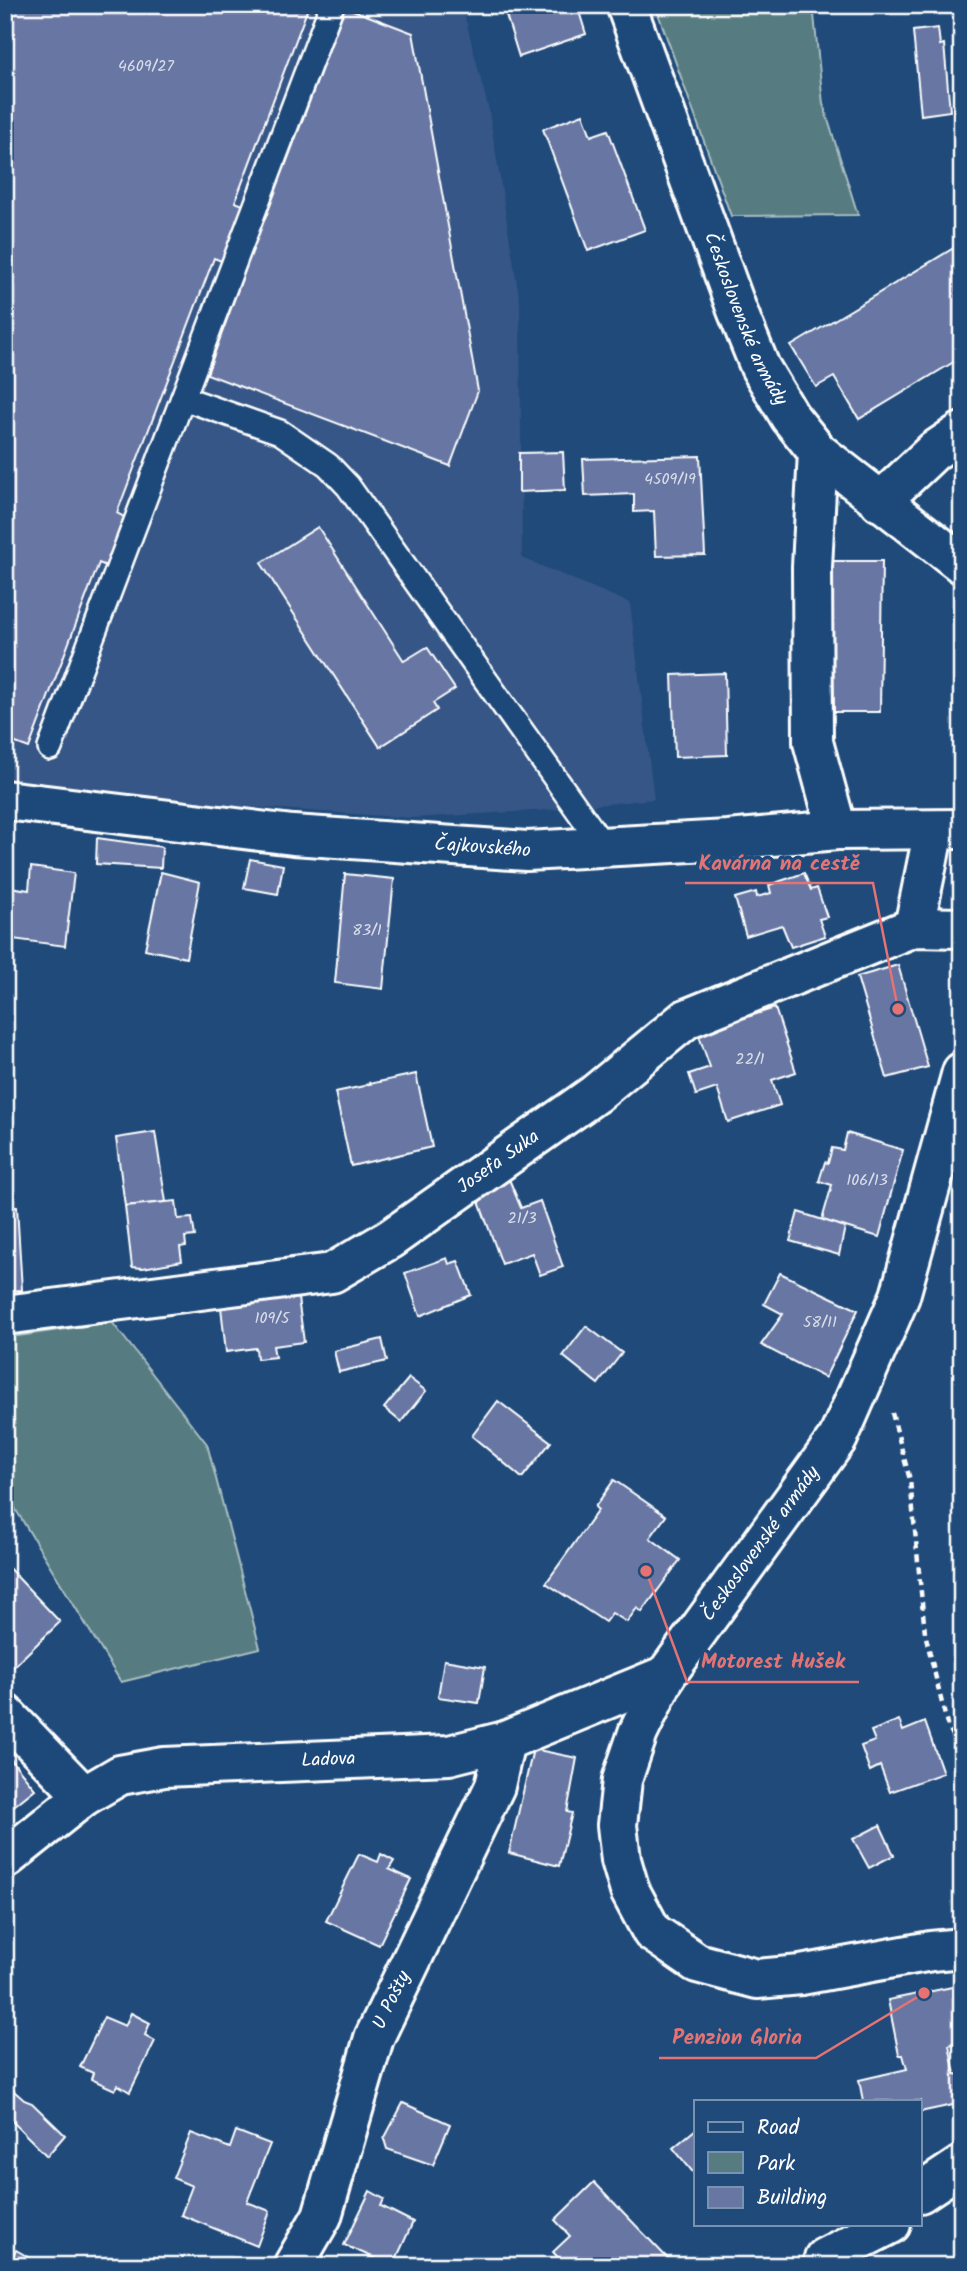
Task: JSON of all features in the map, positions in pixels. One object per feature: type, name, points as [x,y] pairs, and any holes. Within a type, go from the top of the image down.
[{"type":"street","name":"Československé armády","points":[[626,5],[760,367],[790,416],[818,452],[962,564]]},
{"type":"street","points":[[880,502],[934,451],[962,432]]},
{"type":"street","points":[[818,452],[812,567],[813,742],[837,830]]},
{"type":"street","name":"Čajkovského","points":[[5,800],[293,835],[527,851],[728,840],[837,830],[948,829]]},
{"type":"street","points":[[914,927],[948,829]]},
{"type":"street","name":"Josefa Suka","points":[[5,1315],[332,1273],[390,1239],[595,1094],[686,1019],[914,927],[962,928]]},
{"type":"street","name":"Československé armády","points":[[952,1946],[801,1975],[757,1979],[697,1963],[652,1932],[630,1892],[621,1860],[617,1825],[622,1780],[638,1733],[666,1675],[838,1438],[900,1296],[960,1088]]},
{"type":"street","name":"Ladova","points":[[5,1859],[84,1797],[120,1774],[164,1767],[449,1755],[505,1741],[666,1675]]},
{"type":"street","points":[[5,1714],[84,1797]]},
{"type":"street","name":"U Pošty","points":[[293,2266],[321,2216],[373,2038],[495,1786],[505,1741]]},
{"type":"street","points":[[922,2192],[962,2165]]},
{"type":"street","points":[[922,2208],[962,2188]]},
{"type":"street","points":[[818,2262],[871,2226]]},
{"type":"street","points":[[818,2262],[887,2226]]},
{"type":"lane","points":[[50,748],[332,5]]},
{"type":"lane","points":[[183,398],[279,432],[328,465],[341,479],[604,847]]},
{"type":"path","points":[[876,1351],[911,1480],[925,1633],[947,1724],[962,1752]]},
{"type":"shaded area","points":[[5,5],[462,5],[489,111],[520,302],[522,558],[630,603],[654,799],[549,810],[413,818],[158,801],[5,780]]},
{"type":"green space","points":[[655,5],[813,5],[823,104],[858,215],[731,216]]},
{"type":"green space","points":[[112,1322],[207,1444],[260,1648],[121,1682],[5,1492],[5,1338]]},
{"type":"building","points":[[7,5],[309,5],[235,202],[267,214],[345,7],[413,33],[478,391],[450,466],[207,374],[245,270],[214,258],[117,513],[124,517],[106,566],[99,563],[29,748],[5,739]]},
{"type":"building","points":[[503,5],[577,5],[586,34],[519,57]]},
{"type":"building","points":[[938,28],[940,45],[944,44],[950,111],[921,115],[913,31]]},
{"type":"building","points":[[583,114],[591,136],[608,130],[645,230],[588,251],[543,129]]},
{"type":"building","points":[[962,243],[962,357],[859,419],[834,377],[816,387],[791,346]]},
{"type":"building","points":[[563,452],[565,490],[519,492],[519,453]]},
{"type":"building","points":[[700,456],[705,555],[656,556],[654,511],[634,512],[634,494],[585,496],[583,459]]},
{"type":"building","points":[[318,527],[404,661],[427,647],[455,689],[433,703],[437,710],[380,747],[261,563]]},
{"type":"building","points":[[831,561],[882,561],[880,712],[834,712]]},
{"type":"building","points":[[725,673],[727,755],[675,757],[672,675]]},
{"type":"building","points":[[97,838],[162,847],[161,868],[96,864]]},
{"type":"building","points":[[250,859],[283,865],[278,894],[244,888]]},
{"type":"building","points":[[31,867],[74,873],[65,946],[5,938],[10,887],[29,890]]},
{"type":"building","points":[[161,872],[200,882],[186,958],[145,949]]},
{"type":"building","points":[[804,873],[811,890],[817,888],[827,917],[819,919],[825,936],[791,947],[782,925],[746,936],[735,898],[756,892],[757,897],[771,893],[769,885]]},
{"type":"building","points":[[345,874],[394,879],[383,989],[335,983]]},
{"type":"building","points":[[898,965],[928,1067],[887,1078],[857,977]]},
{"type":"building","points":[[775,1008],[796,1072],[772,1080],[780,1105],[728,1122],[717,1088],[696,1095],[689,1074],[710,1067],[698,1033]]},
{"type":"building","points":[[416,1074],[432,1147],[351,1166],[335,1092]]},
{"type":"building","points":[[155,1132],[166,1202],[125,1206],[116,1138]]},
{"type":"building","points":[[847,1133],[903,1150],[879,1237],[822,1220],[832,1185],[819,1181],[832,1148],[843,1150]]},
{"type":"building","points":[[509,1179],[521,1208],[540,1201],[563,1267],[540,1275],[532,1253],[502,1264],[475,1191]]},
{"type":"building","points":[[176,1201],[178,1219],[192,1218],[195,1236],[185,1237],[186,1246],[180,1247],[182,1261],[143,1268],[132,1267],[125,1206]]},
{"type":"building","points":[[5,1207],[17,1207],[22,1290],[5,1291]]},
{"type":"building","points":[[798,1212],[845,1227],[839,1255],[790,1241]]},
{"type":"building","points":[[447,1258],[449,1264],[458,1261],[471,1295],[420,1316],[405,1273]]},
{"type":"building","points":[[780,1273],[858,1310],[825,1378],[761,1345],[783,1314],[764,1304]]},
{"type":"building","points":[[298,1298],[304,1342],[273,1346],[275,1357],[257,1359],[256,1348],[226,1352],[221,1307]]},
{"type":"building","points":[[586,1326],[622,1353],[598,1384],[563,1356]]},
{"type":"building","points":[[382,1339],[387,1361],[339,1372],[334,1351]]},
{"type":"building","points":[[409,1378],[426,1391],[401,1422],[384,1408]]},
{"type":"building","points":[[498,1401],[551,1442],[522,1478],[472,1436]]},
{"type":"building","points":[[614,1480],[666,1516],[650,1538],[680,1560],[642,1612],[637,1608],[627,1622],[612,1613],[605,1622],[546,1583],[598,1510],[595,1507]]},
{"type":"building","points":[[5,1564],[60,1622],[9,1671],[5,1667]]},
{"type":"building","points":[[444,1660],[485,1667],[479,1703],[438,1697]]},
{"type":"building","points":[[899,1720],[903,1731],[925,1722],[943,1773],[890,1792],[880,1766],[870,1771],[861,1746],[875,1741],[871,1731]]},
{"type":"building","points":[[533,1749],[577,1758],[567,1812],[572,1813],[559,1866],[509,1853]]},
{"type":"building","points":[[5,1752],[35,1789],[5,1813]]},
{"type":"building","points":[[880,1825],[894,1855],[869,1868],[853,1839]]},
{"type":"building","points":[[359,1854],[378,1862],[381,1854],[394,1861],[389,1869],[411,1879],[379,1945],[326,1921]]},
{"type":"building","points":[[962,1985],[962,2042],[949,2045],[955,2074],[962,2075],[962,2103],[922,2112],[922,2100],[863,2100],[859,2080],[907,2069],[903,2055],[899,2055],[888,2000]]},
{"type":"building","points":[[131,2013],[150,2023],[145,2035],[155,2041],[130,2092],[118,2085],[115,2090],[91,2079],[93,2073],[80,2067],[104,2017],[125,2026]]},
{"type":"building","points":[[5,2083],[24,2100],[32,2103],[65,2135],[47,2156],[11,2120],[5,2125]]},
{"type":"building","points":[[403,2103],[450,2124],[433,2165],[387,2149],[384,2139]]},
{"type":"building","points":[[236,2131],[270,2144],[247,2202],[270,2211],[257,2246],[181,2215],[192,2186],[173,2178],[191,2133],[230,2148]]},
{"type":"building","points":[[694,2131],[694,2174],[673,2148]]},
{"type":"building","points":[[594,2182],[675,2266],[566,2266],[553,2252],[570,2236],[555,2220]]},
{"type":"building","points":[[370,2191],[384,2199],[381,2206],[413,2222],[393,2266],[344,2245]]},
{"type":"building","points":[[16,2250],[44,2266],[7,2266]]},
{"type":"place","name":"Kavárna na cestě","points":[[898,1009]]},
{"type":"place","name":"Motorest Hušek","points":[[646,1571]]},
{"type":"place","name":"Penzion Gloria","points":[[924,1993]]}]
